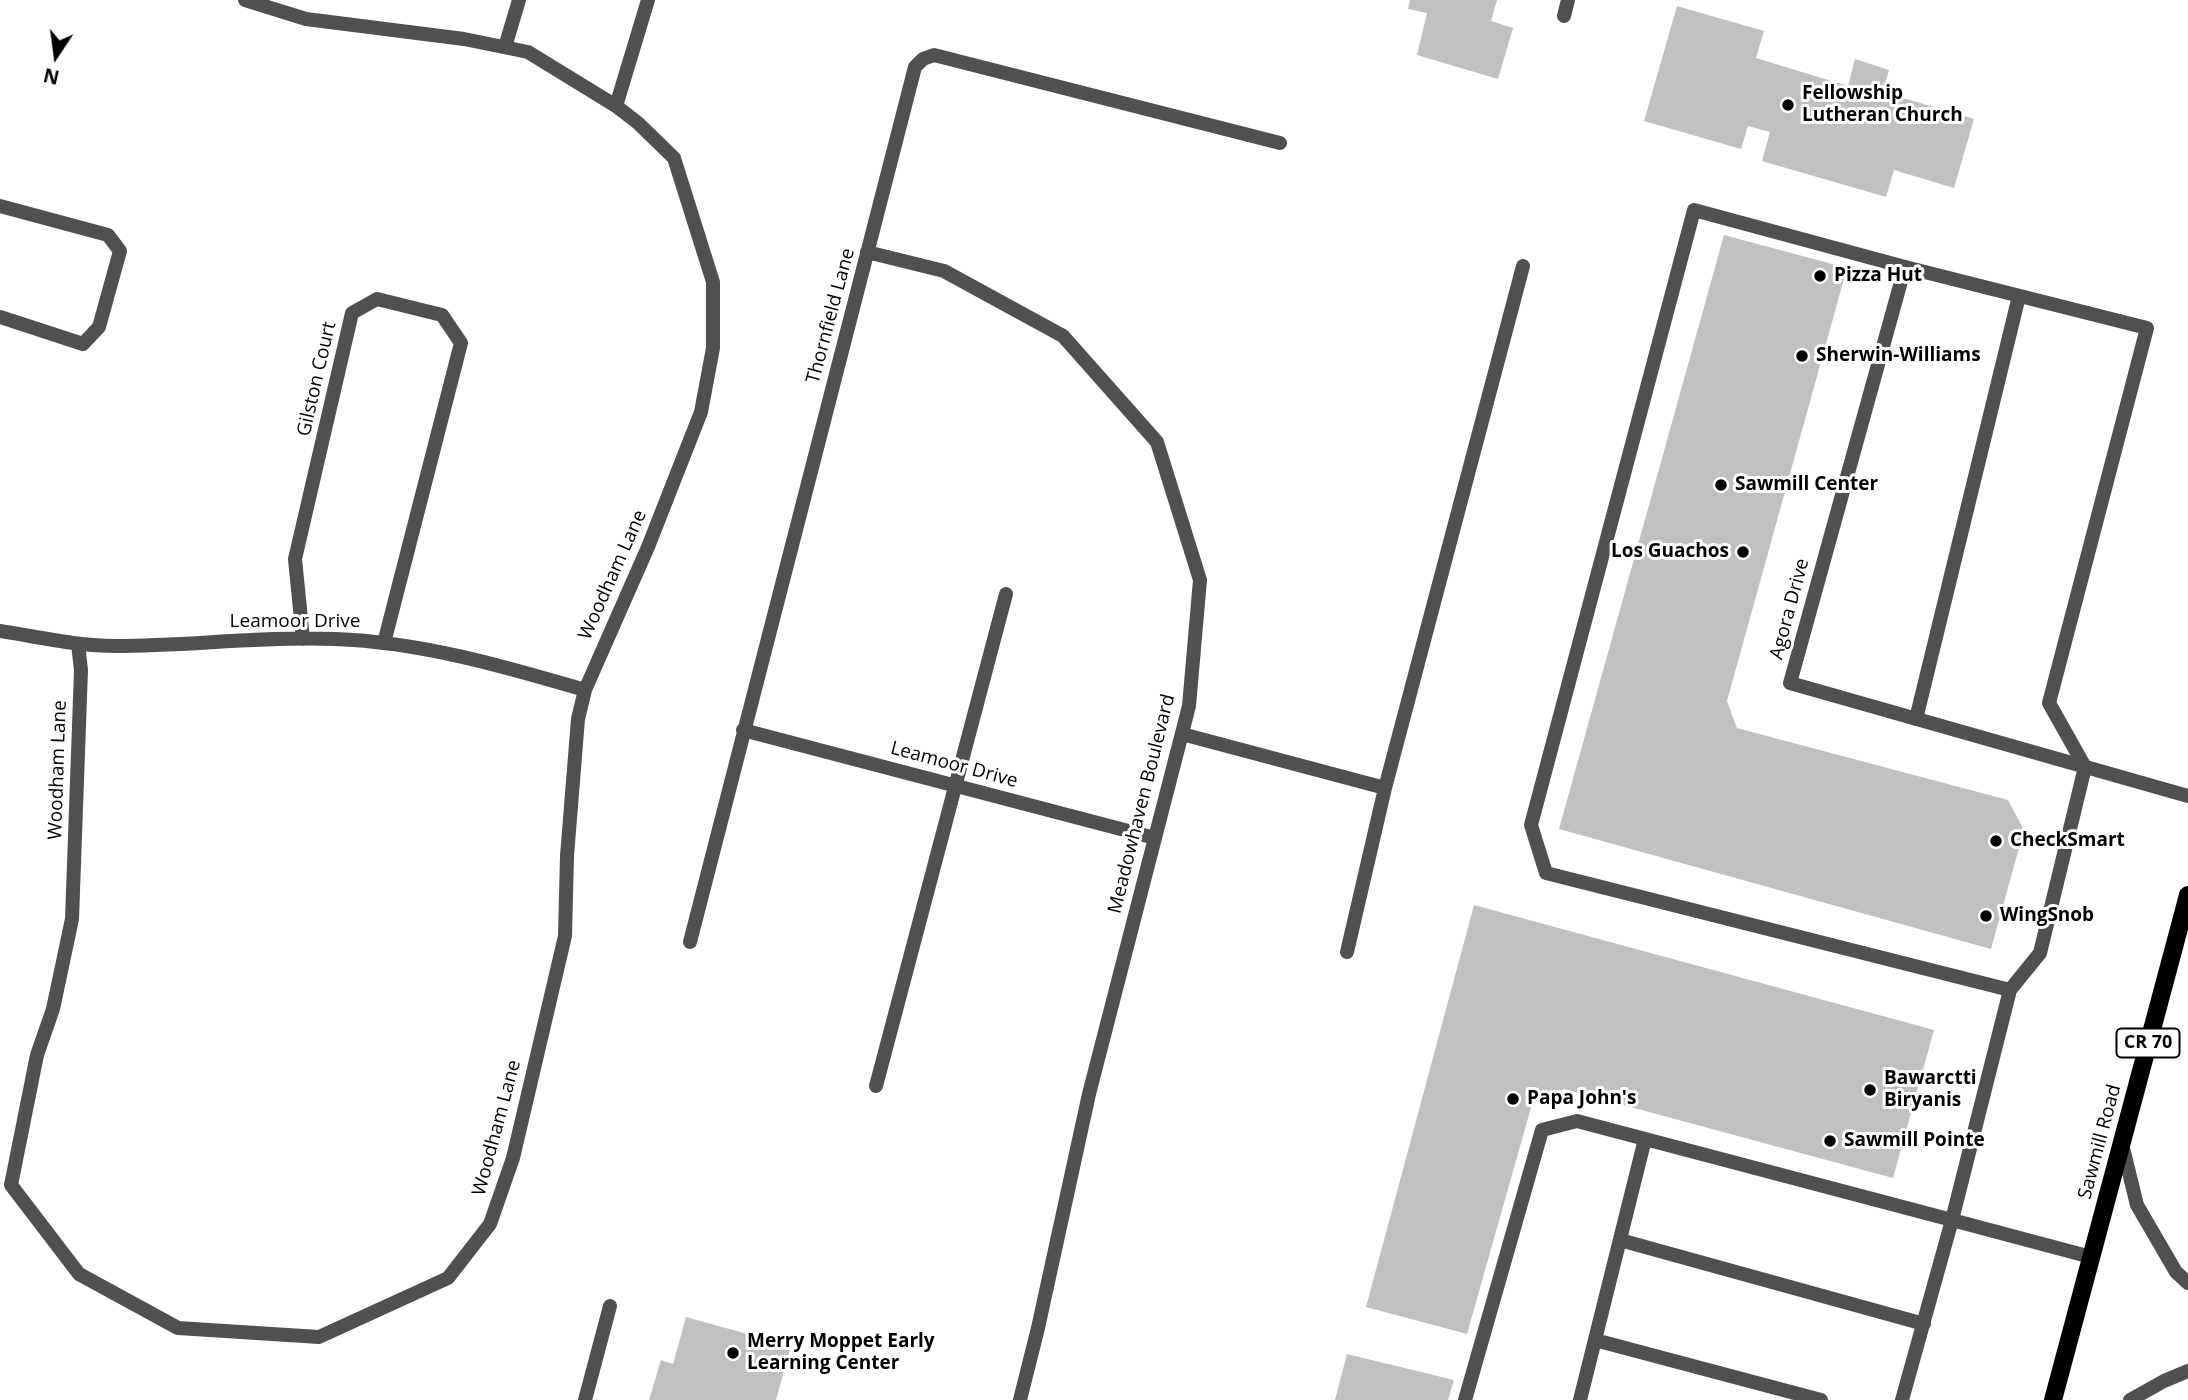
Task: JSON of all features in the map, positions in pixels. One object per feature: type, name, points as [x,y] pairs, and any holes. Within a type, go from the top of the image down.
[{"type":"main road","name":"Sawmill Road","points":[[2053,1400],[2188,895]]},
{"type":"street","name":"Woodham Lane","points":[[78,644],[81,670],[72,919],[53,1009],[37,1055],[11,1185],[79,1274],[178,1328],[319,1338],[448,1278],[490,1224],[513,1158],[565,936],[567,856],[578,719],[585,690],[648,547],[701,412],[713,348],[713,282],[674,158],[638,123],[615,106],[528,52],[464,38],[306,19],[244,0]]},
{"type":"street","points":[[506,47],[519,0]]},
{"type":"street","points":[[615,106],[648,0]]},
{"type":"street","points":[[1564,16],[1568,0]]},
{"type":"street","name":"Thornfield Lane","points":[[690,942],[915,67],[923,59],[934,55],[1280,142]]},
{"type":"street","points":[[0,206],[108,235],[120,251],[99,327],[83,344],[0,317]]},
{"type":"street","points":[[1902,1400],[2011,990],[2040,953],[2085,767],[2049,703],[2147,328],[1694,210],[1531,825],[1546,873],[2011,990]]},
{"type":"street","name":"Meadowhaven Boulevard","points":[[867,252],[944,271],[1063,336],[1157,442],[1200,580],[1189,706],[1089,1094],[1020,1400]]},
{"type":"street","points":[[1347,952],[1385,788],[1523,266]]},
{"type":"street","name":"Agora Drive","points":[[1905,267],[1790,683],[2188,796]]},
{"type":"street","points":[[1916,719],[2020,296]]},
{"type":"street","name":"Gilston Court","points":[[303,639],[295,559],[352,313],[377,299],[442,315],[461,343],[384,643]]},
{"type":"street","points":[[876,1086],[1006,594]]},
{"type":"street","name":"Leamoor Drive","points":[[0,631],[78,644],[116,646],[245,639],[335,639],[384,643],[502,666],[585,690]]},
{"type":"street","name":"Leamoor Drive","points":[[743,730],[1155,838]]},
{"type":"street","points":[[1182,734],[1385,788]]},
{"type":"street","points":[[1465,1400],[1542,1130],[1577,1121],[2091,1257]]},
{"type":"street","points":[[1580,1400],[1646,1139]]},
{"type":"street","points":[[2122,1143],[2137,1205],[2176,1272],[2188,1283]]},
{"type":"street","points":[[1620,1240],[1924,1324]]},
{"type":"street","points":[[585,1400],[610,1306]]},
{"type":"street","points":[[1595,1340],[1821,1400]]},
{"type":"street","points":[[2130,1400],[2188,1371]]},
{"type":"building","points":[[1410,0],[1497,0],[1491,21],[1513,28],[1498,79],[1417,55],[1427,13],[1408,9]]},
{"type":"building","name":"Fellowship Lutheran Church","points":[[1677,6],[1764,31],[1756,58],[1848,86],[1855,59],[1889,70],[1883,92],[1974,119],[1954,188],[1894,170],[1886,197],[1762,161],[1770,132],[1748,126],[1741,149],[1644,121]]},
{"type":"building","name":"Sawmill Center","points":[[1724,235],[1847,268],[1727,701],[1737,728],[2008,800],[2024,830],[1991,949],[1559,829]]},
{"type":"building","name":"Sawmill Pointe","points":[[1474,905],[1934,1030],[1893,1178],[1564,1089],[1532,1104],[1467,1334],[1366,1307]]},
{"type":"building","name":"Merry Moppet Early Learning Center","points":[[686,1317],[791,1346],[776,1400],[649,1400],[661,1360],[673,1364]]},
{"type":"building","points":[[1347,1354],[1454,1380],[1448,1400],[1335,1400]]},
{"type":"place","name":"Fellowship Lutheran Church","points":[[1788,105]]},
{"type":"place","name":"Pizza Hut","points":[[1820,276]]},
{"type":"place","name":"Sherwin-Williams","points":[[1802,356]]},
{"type":"place","name":"Sawmill Center","points":[[1721,485]]},
{"type":"place","name":"Los Guachos","points":[[1743,552]]},
{"type":"place","name":"CheckSmart","points":[[1996,841]]},
{"type":"place","name":"WingSnob","points":[[1986,916]]},
{"type":"place","name":"Bawarctti Biryanis","points":[[1870,1090]]},
{"type":"place","name":"Papa John's","points":[[1513,1099]]},
{"type":"place","name":"Sawmill Pointe","points":[[1830,1141]]},
{"type":"place","name":"Merry Moppet Early Learning Center","points":[[733,1353]]}]
